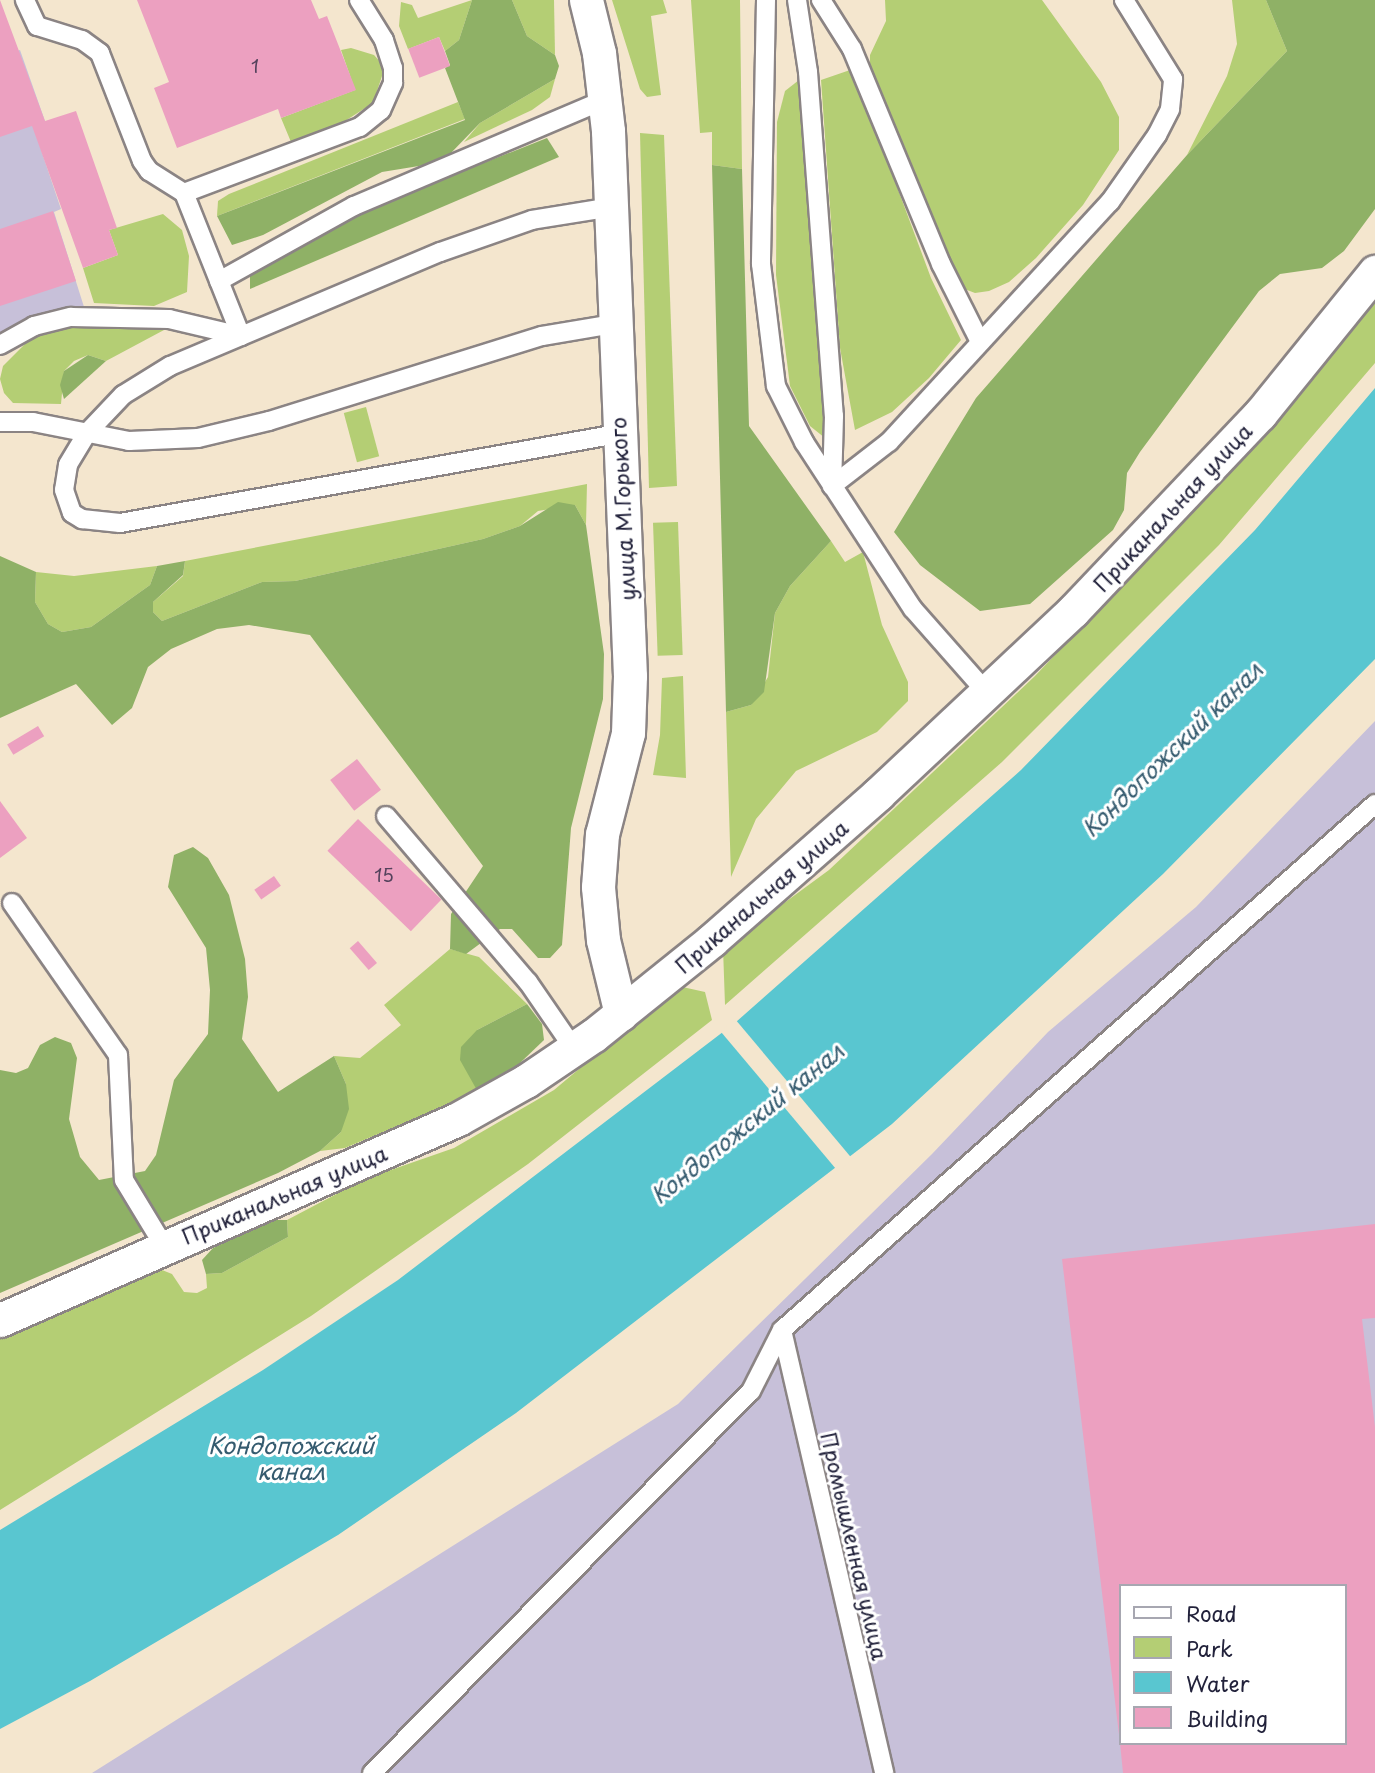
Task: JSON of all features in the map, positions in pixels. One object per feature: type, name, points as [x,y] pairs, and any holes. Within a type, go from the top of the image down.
[{"type":"street","name":"улица М.Горького","points":[[586,0],[606,99],[612,207],[617,434],[630,708],[625,751],[602,834],[598,887],[603,940],[621,1014]]},
{"type":"street","name":"Приканальная улица","points":[[0,1320],[458,1119],[574,1049],[621,1014],[878,794],[987,693],[1202,478],[1375,272]]},
{"type":"lane","points":[[25,0],[37,26],[82,40],[100,53],[142,161],[149,171],[184,193],[241,336]]},
{"type":"lane","points":[[184,193],[360,127],[381,110],[389,97],[393,68],[384,40],[360,0]]},
{"type":"lane","points":[[766,0],[761,264],[768,350],[788,414],[912,609],[987,693]]},
{"type":"lane","points":[[797,0],[808,72],[835,416],[832,486]]},
{"type":"lane","points":[[821,0],[852,49],[941,264],[981,342]]},
{"type":"lane","points":[[832,486],[889,443],[1110,202],[1137,169],[1170,109],[1173,79],[1124,0]]},
{"type":"lane","points":[[219,281],[354,206],[606,99]]},
{"type":"lane","points":[[612,207],[557,214],[496,232],[241,336],[141,383],[88,433],[68,466],[65,490],[72,513],[98,523],[188,513],[617,434]]},
{"type":"lane","points":[[0,345],[34,326],[71,317],[169,319],[241,336]]},
{"type":"lane","points":[[0,422],[33,422],[146,442],[231,431],[542,336],[614,324]]},
{"type":"lane","points":[[372,1773],[751,1391],[782,1330],[1375,804]]},
{"type":"lane","points":[[386,816],[528,982],[574,1049]]},
{"type":"lane","points":[[12,903],[118,1055],[124,1180],[164,1246]]},
{"type":"lane","name":"Промышленная улица","points":[[782,1330],[884,1773]]},
{"type":"shaded area","points":[[20,50],[45,121],[33,126],[61,209],[54,212],[85,310],[0,337],[0,57]]},
{"type":"shaded area","points":[[1375,721],[1375,1773],[92,1773],[678,1404],[932,1154],[1048,1032],[1196,907]]},
{"type":"green space","points":[[472,0],[459,40],[445,51],[439,37],[408,49],[399,26],[401,2],[412,5],[418,18]]},
{"type":"green space","points":[[472,0],[512,0],[527,36],[555,55],[559,66],[555,79],[480,123],[449,155],[425,165],[382,172],[263,235],[232,245],[217,216],[465,120],[445,68],[450,65],[445,51],[459,40]]},
{"type":"green space","points":[[512,0],[554,0],[555,55],[527,36]]},
{"type":"green space","points":[[612,0],[663,0],[667,13],[651,16],[661,95],[647,97],[640,89]]},
{"type":"green space","points":[[691,0],[740,0],[742,169],[712,165],[712,132],[700,133]]},
{"type":"green space","points":[[885,0],[1042,0],[1101,82],[1119,117],[1119,150],[1083,205],[1036,258],[1009,282],[989,291],[975,293],[962,288],[870,69],[870,55],[886,21]]},
{"type":"green space","points":[[1232,0],[1266,0],[1287,51],[1187,155],[1227,76],[1237,44]]},
{"type":"green space","points":[[1266,0],[1375,0],[1375,209],[1344,251],[1322,268],[1280,274],[1259,291],[1127,473],[1124,510],[1113,530],[1030,604],[980,611],[920,565],[894,532],[976,398],[1187,155],[1287,51]]},
{"type":"green space","points":[[351,48],[374,55],[382,64],[382,76],[373,103],[345,121],[291,142],[281,118],[355,90],[341,50]]},
{"type":"green space","points":[[853,69],[931,278],[961,340],[929,378],[892,412],[855,430],[840,348],[821,80]]},
{"type":"green space","points":[[555,79],[550,97],[532,110],[464,142],[480,123]]},
{"type":"green space","points":[[799,80],[825,438],[810,426],[790,386],[776,275],[777,122],[785,91]]},
{"type":"green space","points":[[458,102],[465,119],[217,216],[218,201],[229,194]]},
{"type":"green space","points":[[640,133],[664,135],[677,486],[649,488]]},
{"type":"green space","points":[[547,138],[559,157],[250,289],[250,275],[259,264],[367,209]]},
{"type":"green space","points":[[712,165],[742,169],[749,426],[831,541],[790,586],[775,613],[764,692],[751,705],[726,712]]},
{"type":"green space","points":[[163,214],[182,230],[189,256],[187,292],[154,306],[94,303],[83,268],[118,255],[109,230]]},
{"type":"green space","points":[[1375,303],[1375,363],[1219,545],[1002,762],[725,1005],[723,948],[829,870],[1035,676],[1259,441]]},
{"type":"green space","points":[[99,326],[164,330],[106,361],[88,355],[74,361],[64,371],[61,404],[13,403],[4,393],[0,379],[3,366],[31,338],[49,329]]},
{"type":"green space","points":[[88,355],[106,361],[64,399],[60,385],[64,371]]},
{"type":"green space","points":[[366,407],[379,456],[357,462],[344,413]]},
{"type":"green space","points":[[587,484],[586,525],[575,505],[538,511],[520,526],[483,539],[295,581],[262,582],[162,621],[153,612],[153,602],[183,576],[185,561]]},
{"type":"green space","points":[[558,502],[575,505],[586,525],[604,654],[603,699],[571,828],[562,945],[550,958],[538,958],[512,929],[500,929],[466,954],[450,949],[451,914],[483,866],[310,635],[249,625],[217,629],[171,649],[148,667],[132,708],[112,725],[76,684],[0,718],[0,556],[36,572],[35,602],[48,624],[62,632],[91,627],[150,585],[157,566],[185,561],[183,575],[153,602],[153,612],[162,621],[262,582],[295,581],[483,539],[520,526]]},
{"type":"green space","points":[[678,522],[683,655],[658,656],[653,523]]},
{"type":"green space","points":[[831,541],[845,562],[863,552],[882,625],[908,682],[908,701],[877,732],[796,771],[756,819],[731,877],[726,712],[751,705],[768,677],[775,613],[790,586]]},
{"type":"green space","points":[[157,566],[150,585],[91,627],[62,632],[48,624],[35,602],[36,572],[74,576]]},
{"type":"green space","points":[[683,676],[686,778],[653,775],[660,735],[662,678]]},
{"type":"green space","points":[[193,847],[208,858],[229,895],[245,959],[248,997],[242,1039],[278,1092],[334,1056],[346,1084],[349,1109],[341,1132],[320,1151],[278,1173],[0,1293],[0,1070],[16,1073],[28,1068],[40,1045],[55,1037],[71,1043],[77,1058],[69,1119],[80,1157],[99,1180],[145,1171],[156,1155],[174,1080],[208,1034],[210,990],[206,948],[168,887],[174,855]]},
{"type":"green space","points":[[450,949],[479,957],[527,1004],[477,1030],[478,1092],[345,1148],[320,1151],[341,1132],[346,1084],[334,1056],[360,1058],[401,1025],[384,1005]]},
{"type":"green space","points":[[678,986],[705,992],[712,1020],[528,1164],[311,1316],[0,1510],[0,1334],[157,1268],[172,1274],[184,1292],[197,1293],[207,1288],[206,1274],[222,1273],[288,1237],[287,1220],[365,1179],[454,1148],[554,1090]]},
{"type":"green space","points":[[527,1004],[542,1024],[544,1040],[499,1083],[478,1092],[460,1060],[461,1047],[477,1030]]},
{"type":"green space","points":[[273,1220],[287,1220],[288,1237],[222,1273],[206,1274],[202,1260],[213,1248]]},
{"type":"water","name":"Кондопожский канал","points":[[1375,388],[1375,659],[1163,874],[892,1124],[516,1413],[338,1535],[90,1681],[0,1729],[0,1530],[263,1370],[398,1280],[736,1022],[1021,770],[1255,530]]},
{"type":"pier","points":[[735,1019],[853,1159],[838,1171],[720,1031]]},
{"type":"building","points":[[0,0],[45,121],[76,111],[117,228],[109,230],[118,255],[83,268],[32,126],[0,137]]},
{"type":"building","points":[[137,0],[311,0],[319,19],[327,16],[356,90],[281,118],[278,109],[177,148],[154,88],[169,82]]},
{"type":"building","points":[[439,37],[450,66],[419,78],[408,49]]},
{"type":"building","points":[[53,211],[76,281],[0,306],[0,229]]},
{"type":"building","points":[[38,726],[44,736],[13,755],[7,745]]},
{"type":"building","points":[[357,759],[381,790],[354,811],[330,780]]},
{"type":"building","points":[[0,801],[27,838],[0,858]]},
{"type":"building","points":[[358,819],[441,900],[411,931],[327,851]]},
{"type":"building","points":[[274,876],[281,886],[261,900],[254,890]]},
{"type":"building","points":[[358,941],[377,963],[369,970],[350,948]]},
{"type":"building","points":[[1375,1224],[1375,1318],[1362,1319],[1375,1427],[1375,1773],[1123,1773],[1120,1745],[1347,1745],[1347,1584],[1120,1584],[1120,1743],[1062,1259]]}]
